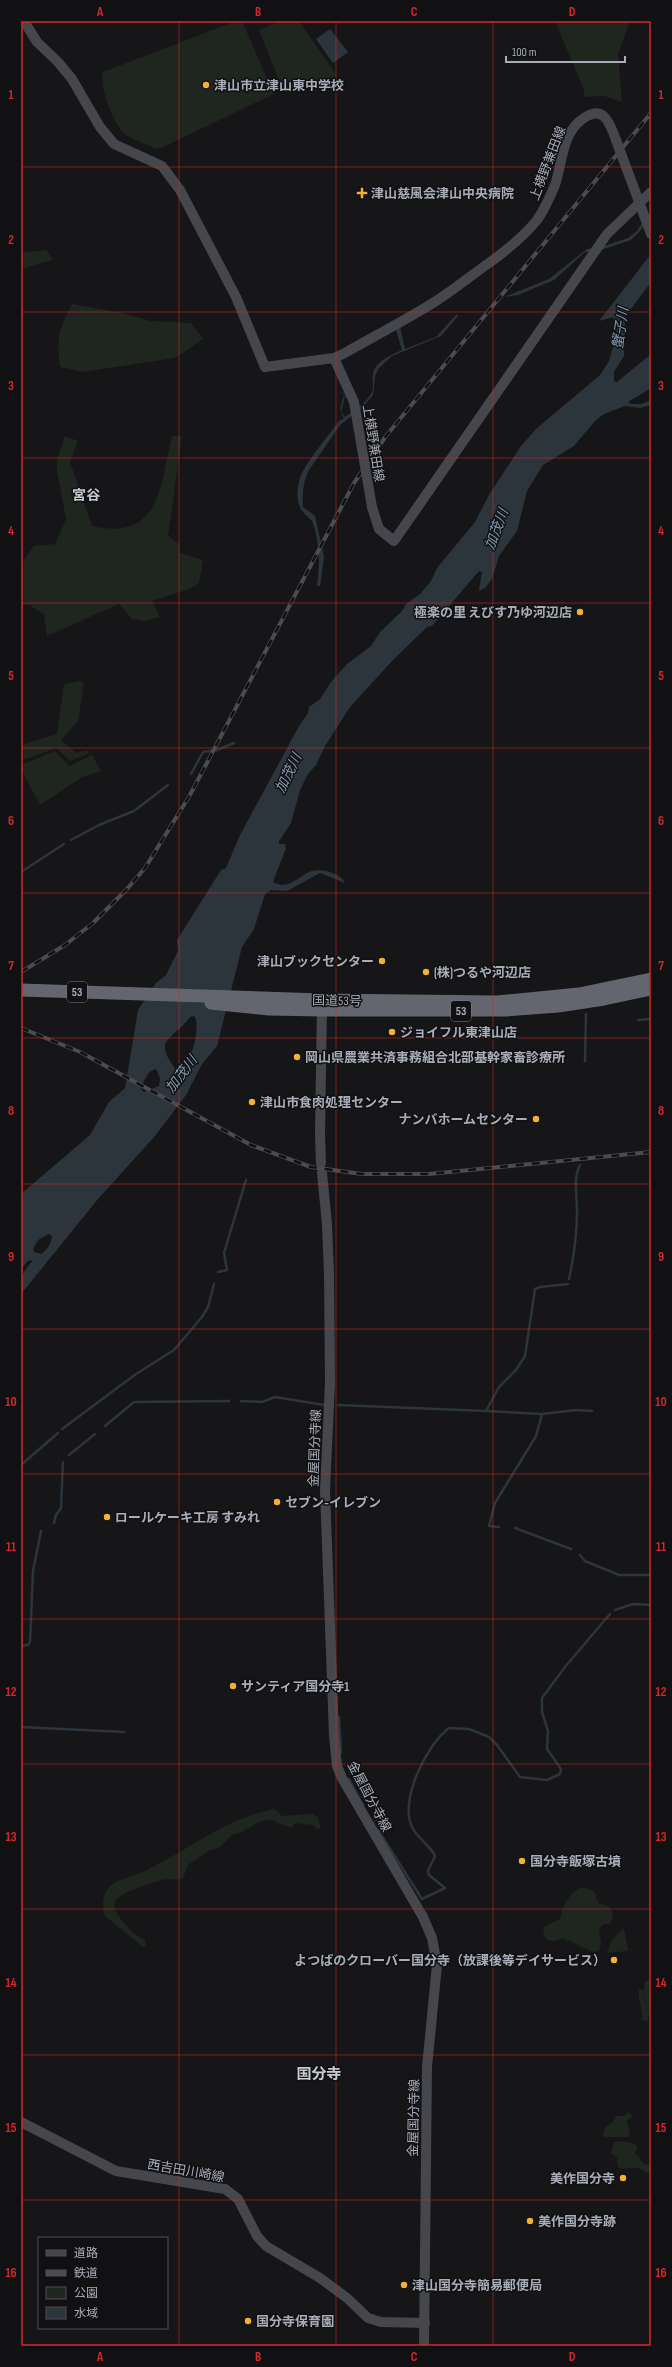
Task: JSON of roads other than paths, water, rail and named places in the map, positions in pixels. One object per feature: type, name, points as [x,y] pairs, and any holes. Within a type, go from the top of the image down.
[{"type":"highway","name":"国道53号","points":[[122,997],[268,1009],[322,1005],[497,1002],[579,994],[651,979]]},
{"type":"highway","name":"国道53号","points":[[25,995],[122,997],[276,997],[322,1005],[506,1010],[565,1005],[651,989]]},
{"type":"main road","points":[[24,21],[37,42],[58,62],[72,79],[100,126],[114,144],[162,166],[180,190],[236,297],[265,367],[334,358]]},
{"type":"main road","name":"上横野兼田線","points":[[651,192],[607,234],[394,541],[379,529],[372,507],[354,402],[334,358],[429,306],[500,255],[524,235],[547,204],[570,133],[579,122],[595,113],[602,114],[609,119],[616,140],[651,234]]},
{"type":"main road","name":"金屋国分寺線","points":[[322,1005],[320,1135],[330,1273],[330,1383],[326,1490],[334,1735],[336,1760],[342,1778],[423,1917],[432,1938],[437,1959],[434,2014],[427,2067],[425,2323]]},
{"type":"main road","name":"西吉田川崎線","points":[[21,2122],[116,2171],[211,2186],[229,2191],[238,2199],[253,2230],[266,2246],[320,2278],[347,2298],[368,2318],[381,2322],[425,2323]]},
{"type":"main road","points":[[424,2346],[425,2323]]},
{"type":"water","points":[[330,29],[348,52],[333,63],[316,39]]},
{"type":"water","points":[[648,213],[651,214],[641,230],[631,240],[598,251],[585,252],[554,280],[518,295],[504,297],[549,279],[587,249],[601,247],[628,238],[637,231]]},
{"type":"water","points":[[651,254],[651,282],[625,317],[624,356],[614,372],[614,381],[617,382],[651,354],[651,388],[628,402],[631,404],[642,404],[651,400],[651,405],[640,408],[625,406],[604,414],[595,421],[574,446],[543,465],[527,491],[517,531],[499,556],[492,579],[485,588],[479,591],[482,572],[479,571],[432,626],[427,627],[393,660],[350,707],[325,746],[316,765],[308,774],[300,790],[291,823],[279,841],[279,844],[285,844],[286,848],[273,882],[283,885],[288,884],[309,872],[319,870],[335,874],[345,883],[320,873],[287,891],[271,890],[265,894],[254,929],[242,947],[217,1046],[202,1064],[186,1095],[155,1136],[98,1199],[21,1294],[21,1276],[33,1260],[28,1261],[21,1269],[21,1194],[90,1135],[109,1102],[125,1088],[138,1010],[156,983],[166,975],[178,951],[177,940],[221,870],[226,868],[240,835],[299,726],[308,713],[309,707],[320,699],[331,682],[347,664],[371,646],[380,632],[402,611],[406,604],[420,594],[431,581],[437,568],[475,522],[489,495],[521,446],[536,429],[600,375],[609,361],[617,328],[613,317],[599,321]],"holes":[[[194,1016],[196,1019],[195,1040],[191,1054],[178,1072],[170,1061],[166,1053],[165,1046],[171,1036],[190,1017]],[[156,1069],[160,1078],[159,1086],[144,1092],[141,1089],[143,1083],[148,1074]],[[49,1234],[52,1236],[49,1246],[41,1254],[34,1252],[33,1249],[38,1240]]]},
{"type":"water","points":[[457,314],[458,316],[441,336],[392,356],[379,368],[375,376],[373,395],[362,408],[340,425],[309,470],[303,488],[303,507],[315,516],[324,557],[320,586],[317,586],[319,562],[317,539],[312,521],[303,512],[299,505],[298,489],[301,475],[305,467],[339,421],[344,418],[341,412],[345,417],[360,406],[370,396],[373,390],[374,371],[379,363],[402,350],[394,324],[399,322],[405,349],[436,337]]},
{"type":"water","points":[[340,389],[345,396],[341,412],[341,405],[344,396]]},
{"type":"waterway","points":[[191,774],[203,752],[217,750],[234,743]]},
{"type":"waterway","points":[[71,840],[99,825],[134,811],[168,785]]},
{"type":"waterway","points":[[21,872],[64,844]]},
{"type":"waterway","points":[[585,1061],[586,1014]]},
{"type":"waterway","points":[[638,1020],[651,1019]]},
{"type":"waterway","points":[[569,1279],[576,1237],[576,1181],[580,1165]]},
{"type":"waterway","points":[[218,1272],[227,1270],[224,1253],[246,1180]]},
{"type":"waterway","points":[[62,1429],[136,1374],[174,1350],[202,1317],[208,1307],[214,1284]]},
{"type":"waterway","points":[[338,1405],[486,1411],[499,1387],[516,1370],[525,1356],[535,1289],[540,1287],[568,1284]]},
{"type":"waterway","points":[[241,1401],[262,1402],[275,1397],[324,1405]]},
{"type":"waterway","points":[[105,1426],[134,1402],[229,1401]]},
{"type":"waterway","points":[[486,1411],[542,1414],[576,1410],[592,1411]]},
{"type":"waterway","points":[[499,1527],[489,1526],[495,1503],[536,1436],[542,1414]]},
{"type":"waterway","points":[[21,1465],[58,1433]]},
{"type":"waterway","points":[[69,1455],[95,1434]]},
{"type":"waterway","points":[[54,1523],[56,1515],[61,1508],[63,1462]]},
{"type":"waterway","points":[[515,1528],[571,1549]]},
{"type":"waterway","points":[[21,1646],[28,1645],[30,1642],[33,1571],[41,1531]]},
{"type":"waterway","points":[[580,1555],[585,1561],[619,1575],[651,1575]]},
{"type":"waterway","points":[[615,1610],[633,1604],[651,1605]]},
{"type":"waterway","points":[[378,1830],[422,1899],[445,1888],[429,1875],[428,1871],[435,1856],[430,1848],[414,1831],[409,1816],[409,1802],[412,1788],[424,1759],[432,1746],[449,1728],[469,1729],[489,1737],[497,1745],[520,1777],[547,1780],[560,1774],[561,1769],[547,1749],[548,1731],[542,1712],[542,1698],[565,1667],[610,1614]]},
{"type":"waterway","points":[[339,1717],[341,1752]]},
{"type":"waterway","points":[[21,1727],[124,1732]]},
{"type":"waterway","points":[[349,1779],[363,1805]]},
{"type":"railway","points":[[21,972],[65,945],[93,923],[127,889],[145,868],[190,795],[354,483],[386,436],[651,113]]},
{"type":"railway","points":[[21,1028],[80,1052],[251,1145],[311,1167],[362,1174],[429,1174],[651,1152]]},
{"type":"place","name":"津山市立津山東中学校","points":[[206,85]]},
{"type":"place","name":"津山慈風会津山中央病院","points":[[362,193]]},
{"type":"place","name":"極楽の里 えびす乃ゆ河辺店","points":[[580,612]]},
{"type":"place","name":"津山ブックセンター","points":[[382,961]]},
{"type":"place","name":"(株)つるや河辺店","points":[[426,972]]},
{"type":"place","name":"ジョイフル東津山店","points":[[392,1032]]},
{"type":"place","name":"岡山県農業共済事務組合北部基幹家畜診療所","points":[[297,1057]]},
{"type":"place","name":"津山市食肉処理センター","points":[[252,1102]]},
{"type":"place","name":"ナンバホームセンター","points":[[536,1119]]},
{"type":"place","name":"セブン-イレブン","points":[[277,1502]]},
{"type":"place","name":"ロールケーキ工房 すみれ","points":[[107,1517]]},
{"type":"place","name":"サンティア国分寺1","points":[[233,1686]]},
{"type":"place","name":"国分寺飯塚古墳","points":[[522,1861]]},
{"type":"place","name":"よつばのクローバー国分寺（放課後等デイサービス）","points":[[614,1960]]},
{"type":"place","name":"美作国分寺","points":[[623,2178]]},
{"type":"place","name":"美作国分寺跡","points":[[530,2221]]},
{"type":"place","name":"津山国分寺簡易郵便局","points":[[404,2285]]},
{"type":"place","name":"国分寺保育園","points":[[248,2321]]},
{"type":"district","name":"宮谷","points":[[86,495]]},
{"type":"district","name":"国分寺","points":[[319,2074]]},
{"type":"water label","name":"蟹子川","points":[[620,328]]},
{"type":"water label","name":"加茂川","points":[[496,529]]},
{"type":"water label","name":"加茂川","points":[[288,773]]},
{"type":"water label","name":"加茂川","points":[[181,1074]]}]
